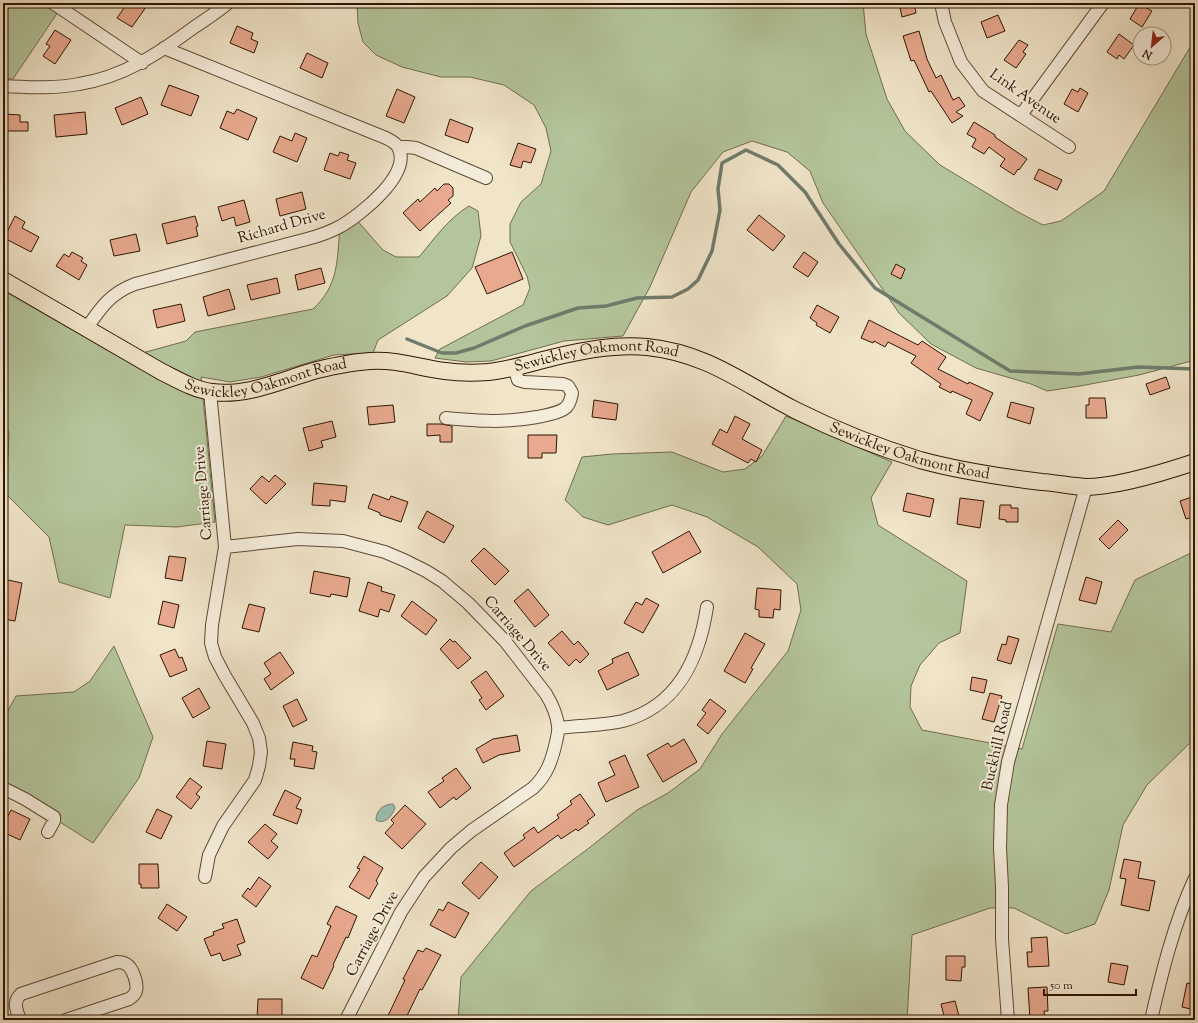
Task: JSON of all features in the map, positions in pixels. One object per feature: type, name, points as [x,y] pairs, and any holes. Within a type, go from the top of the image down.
[{"type":"main road","name":"Sewickley Oakmont Road","points":[[3,280],[176,380],[210,392],[222,393],[244,391],[333,366],[370,361],[399,363],[460,372],[488,372],[602,348],[633,346],[680,352],[710,363],[791,408],[822,423],[897,452],[935,464],[977,473],[1012,479],[1086,487],[1100,486],[1138,478],[1195,462]]},
{"type":"street","points":[[54,3],[142,63]]},
{"type":"street","points":[[3,86],[46,87],[78,85],[105,78],[142,63],[228,3]]},
{"type":"street","name":"Link Avenue","points":[[941,3],[945,22],[961,62],[983,90],[1069,146]]},
{"type":"street","points":[[1021,115],[1103,3]]},
{"type":"street","points":[[164,48],[386,138],[398,147],[416,148],[486,178]]},
{"type":"street","name":"Richard Drive","points":[[87,328],[107,300],[116,293],[130,286],[307,239],[331,231],[344,224],[376,199],[393,180],[399,169],[400,162],[398,147]]},
{"type":"street","points":[[446,418],[484,422],[517,420],[550,414],[565,409],[570,402],[572,393],[568,386],[563,384],[525,382],[518,380],[514,367]]},
{"type":"street","name":"Carriage Drive","points":[[210,392],[225,547],[298,539],[343,541],[385,552],[426,571],[456,591],[505,641],[546,694],[552,704],[559,728],[548,770],[540,781],[533,788],[471,831],[451,848],[424,877],[401,912],[346,1020]]},
{"type":"street","name":"Buckhill Road","points":[[1008,1020],[1002,939],[1000,848],[1001,805],[1008,762],[1086,487]]},
{"type":"street","points":[[205,876],[209,855],[223,826],[255,780],[261,752],[259,738],[253,723],[215,657],[211,643],[212,625],[225,547]]},
{"type":"street","points":[[559,728],[623,721],[639,716],[669,696],[687,671],[694,655],[701,638],[707,607]]},
{"type":"street","points":[[3,788],[25,799],[54,817],[54,821],[48,832]]},
{"type":"street","points":[[1151,1020],[1175,928],[1195,878]]},
{"type":"street","points":[[20,1020],[16,1002],[17,998],[21,994],[117,962],[123,962],[128,965],[132,970],[136,986],[134,995],[129,999],[66,1020]]},
{"type":"shaded area","points":[[3,3],[46,3],[58,12],[13,79],[3,78]]},
{"type":"shaded area","points":[[357,3],[863,3],[866,34],[887,99],[905,131],[940,165],[1018,212],[1043,225],[1061,221],[1104,191],[1195,39],[1195,360],[1139,375],[1047,391],[1031,384],[976,368],[931,344],[899,313],[823,203],[810,171],[787,152],[752,141],[723,152],[691,192],[650,287],[623,336],[564,341],[491,361],[466,362],[435,358],[440,349],[523,305],[530,288],[527,276],[510,242],[510,224],[521,202],[541,184],[551,151],[546,128],[534,105],[504,85],[470,77],[441,77],[402,67],[376,55],[363,42],[358,23]]},
{"type":"shaded area","points":[[469,206],[478,211],[481,236],[472,268],[447,296],[378,340],[373,353],[334,355],[261,377],[230,382],[201,377],[215,522],[177,527],[125,525],[110,598],[59,582],[49,537],[6,494],[9,433],[3,419],[3,297],[9,292],[124,358],[186,341],[195,332],[313,309],[322,300],[332,281],[337,261],[340,227],[354,217],[383,250],[396,257],[419,257],[448,223]]},
{"type":"shaded area","points":[[786,416],[892,462],[871,498],[878,525],[967,581],[960,633],[939,643],[920,665],[911,686],[910,707],[922,730],[1022,749],[1058,624],[1111,632],[1135,580],[1195,551],[1195,740],[1192,741],[1147,785],[1123,825],[1109,890],[1095,924],[1066,934],[1014,908],[990,908],[912,935],[907,1020],[458,1020],[461,977],[531,891],[637,810],[668,793],[700,769],[722,734],[788,651],[801,610],[797,584],[758,547],[707,517],[672,505],[608,525],[583,517],[565,500],[582,457],[612,454],[672,452],[723,472],[745,469],[762,456]]},
{"type":"shaded area","points":[[114,646],[153,737],[139,778],[93,843],[3,786],[3,720],[16,696],[74,692],[90,681]]},
{"type":"shaded area","points":[[393,804],[395,808],[388,819],[385,821],[376,820],[377,813],[381,808]]},
{"type":"building","points":[[135,3],[139,3],[146,7],[132,27],[117,18],[126,5],[131,8]]},
{"type":"building","points":[[899,3],[914,3],[916,13],[902,17]]},
{"type":"building","points":[[1139,4],[1152,11],[1143,26],[1130,19]]},
{"type":"building","points":[[998,15],[1005,31],[987,38],[981,22]]},
{"type":"building","points":[[237,26],[253,33],[251,39],[258,42],[254,53],[230,43]]},
{"type":"building","points":[[55,30],[71,40],[55,64],[43,56],[50,46],[46,44]]},
{"type":"building","points":[[919,31],[927,59],[936,78],[941,75],[953,100],[959,97],[965,106],[956,112],[963,116],[952,123],[931,91],[929,92],[914,60],[911,61],[903,36]]},
{"type":"building","points":[[1119,34],[1132,44],[1132,48],[1124,59],[1119,55],[1117,59],[1107,52]]},
{"type":"building","points":[[1019,40],[1028,45],[1023,52],[1026,54],[1016,68],[1004,60]]},
{"type":"building","points":[[307,53],[328,63],[322,78],[300,68]]},
{"type":"building","points":[[169,85],[199,96],[191,116],[161,105]]},
{"type":"building","points":[[1080,88],[1088,93],[1078,112],[1064,104],[1072,89],[1078,92]]},
{"type":"building","points":[[397,89],[415,97],[404,123],[386,116]]},
{"type":"building","points":[[141,97],[148,114],[122,125],[115,108]]},
{"type":"building","points":[[237,109],[257,118],[248,140],[220,128],[227,111],[234,114]]},
{"type":"building","points":[[85,112],[87,134],[56,137],[54,115]]},
{"type":"building","points":[[3,114],[20,115],[20,122],[28,122],[28,131],[3,131]]},
{"type":"building","points":[[450,119],[473,128],[468,143],[445,135]]},
{"type":"building","points":[[974,122],[995,135],[995,137],[1027,159],[1014,175],[1000,166],[1005,159],[989,147],[984,154],[972,147],[976,139],[967,134]]},
{"type":"building","points":[[295,133],[307,138],[297,162],[273,152],[280,136],[292,141]]},
{"type":"building","points":[[518,143],[536,149],[531,163],[523,161],[521,168],[510,165]]},
{"type":"building","points":[[340,152],[349,155],[347,160],[356,163],[350,179],[324,170],[330,153],[338,156]]},
{"type":"building","points":[[1039,169],[1062,180],[1057,190],[1034,179]]},
{"type":"building","points":[[444,184],[449,184],[453,188],[453,196],[448,200],[451,203],[420,231],[403,213],[418,199],[420,202],[435,188],[437,191]]},
{"type":"building","points":[[302,192],[306,209],[280,216],[276,199]]},
{"type":"building","points":[[244,200],[250,222],[236,226],[234,217],[222,221],[218,207]]},
{"type":"building","points":[[759,215],[785,236],[773,251],[747,230]]},
{"type":"building","points":[[15,216],[25,222],[22,228],[39,237],[31,252],[4,238]]},
{"type":"building","points":[[195,216],[198,226],[196,227],[198,236],[167,244],[162,224]]},
{"type":"building","points":[[136,234],[140,251],[114,256],[110,240]]},
{"type":"building","points":[[72,252],[83,258],[81,261],[87,265],[79,280],[56,266],[64,254],[69,257]]},
{"type":"building","points":[[512,252],[523,279],[487,294],[475,267]]},
{"type":"building","points":[[804,252],[818,262],[808,277],[793,267]]},
{"type":"building","points":[[896,264],[905,269],[901,279],[891,274]]},
{"type":"building","points":[[321,268],[325,283],[298,290],[295,275]]},
{"type":"building","points":[[277,278],[280,293],[251,300],[247,285]]},
{"type":"building","points":[[229,289],[235,309],[208,316],[203,297]]},
{"type":"building","points":[[181,304],[185,321],[157,328],[153,310]]},
{"type":"building","points":[[817,305],[839,317],[830,333],[816,325],[817,323],[810,318]]},
{"type":"building","points":[[869,320],[918,345],[922,341],[946,357],[938,369],[968,384],[969,382],[993,393],[980,421],[966,414],[972,400],[939,387],[941,384],[911,363],[916,356],[888,342],[885,347],[874,341],[873,343],[861,338]]},
{"type":"building","points":[[1166,377],[1170,388],[1150,395],[1146,384]]},
{"type":"building","points":[[1089,398],[1105,398],[1107,418],[1086,418],[1086,405],[1089,405]]},
{"type":"building","points":[[594,400],[618,404],[616,420],[592,417]]},
{"type":"building","points":[[1011,402],[1034,408],[1030,424],[1007,417]]},
{"type":"building","points":[[393,405],[395,422],[369,425],[367,407]]},
{"type":"building","points":[[735,416],[750,424],[742,439],[762,450],[756,462],[751,459],[748,463],[712,444],[720,429],[727,433]]},
{"type":"building","points":[[332,421],[336,437],[321,441],[323,447],[309,451],[303,428]]},
{"type":"building","points":[[427,424],[452,426],[452,442],[440,442],[440,435],[427,436]]},
{"type":"building","points":[[528,435],[557,435],[556,453],[542,453],[542,458],[528,458]]},
{"type":"building","points":[[275,475],[286,484],[266,504],[250,489],[262,476],[269,482]]},
{"type":"building","points":[[314,483],[347,486],[345,502],[330,500],[330,506],[312,505]]},
{"type":"building","points":[[907,493],[934,499],[930,517],[903,511]]},
{"type":"building","points":[[373,494],[389,500],[391,496],[408,502],[401,522],[380,515],[380,513],[368,508]]},
{"type":"building","points":[[1195,496],[1195,516],[1186,519],[1180,501]]},
{"type":"building","points":[[960,498],[984,501],[980,528],[957,524]]},
{"type":"building","points":[[1000,505],[1011,505],[1011,508],[1018,508],[1018,522],[1006,522],[1006,520],[999,519]]},
{"type":"building","points":[[427,511],[454,526],[444,543],[418,528]]},
{"type":"building","points":[[1118,520],[1128,530],[1109,549],[1099,539]]},
{"type":"building","points":[[689,531],[701,552],[663,573],[652,552]]},
{"type":"building","points":[[484,548],[509,571],[495,585],[471,561]]},
{"type":"building","points":[[169,556],[186,558],[182,581],[165,578]]},
{"type":"building","points":[[314,571],[350,578],[347,597],[331,594],[330,597],[310,593]]},
{"type":"building","points":[[1086,577],[1102,582],[1096,604],[1079,600]]},
{"type":"building","points":[[3,579],[22,583],[15,621],[3,619]]},
{"type":"building","points":[[368,582],[382,587],[381,591],[395,595],[389,612],[380,609],[378,617],[359,611]]},
{"type":"building","points":[[757,588],[781,590],[780,610],[774,609],[773,618],[759,617],[759,610],[755,609]]},
{"type":"building","points":[[528,589],[549,615],[535,627],[514,601]]},
{"type":"building","points":[[646,598],[659,605],[643,633],[624,623],[636,602],[642,605]]},
{"type":"building","points":[[163,601],[179,605],[174,628],[158,624]]},
{"type":"building","points":[[412,601],[437,620],[426,635],[401,616]]},
{"type":"building","points":[[249,604],[265,608],[259,632],[242,628]]},
{"type":"building","points":[[562,631],[574,645],[578,641],[589,654],[580,663],[576,659],[569,666],[548,643]]},
{"type":"building","points":[[745,633],[765,644],[751,668],[753,669],[745,683],[724,671]]},
{"type":"building","points":[[1008,636],[1019,639],[1011,664],[997,660],[1002,644],[1006,645]]},
{"type":"building","points":[[450,639],[453,642],[455,641],[471,658],[458,669],[440,649]]},
{"type":"building","points":[[175,649],[179,658],[182,657],[187,670],[170,677],[160,655]]},
{"type":"building","points":[[280,652],[294,673],[271,690],[264,679],[271,674],[264,663]]},
{"type":"building","points":[[628,652],[639,675],[607,690],[598,671],[613,663],[612,659]]},
{"type":"building","points":[[486,671],[504,696],[486,710],[479,700],[482,698],[471,682]]},
{"type":"building","points":[[972,677],[987,680],[984,693],[970,690]]},
{"type":"building","points":[[199,688],[210,708],[193,718],[182,698]]},
{"type":"building","points":[[990,693],[1002,696],[994,722],[982,719]]},
{"type":"building","points":[[297,699],[307,720],[293,727],[283,706]]},
{"type":"building","points":[[710,699],[726,711],[708,734],[697,725],[706,713],[702,710]]},
{"type":"building","points":[[517,735],[520,751],[499,755],[483,763],[476,749],[493,739]]},
{"type":"building","points":[[684,739],[697,762],[663,782],[647,755],[668,743],[671,747]]},
{"type":"building","points":[[207,741],[226,744],[222,769],[203,766]]},
{"type":"building","points":[[293,742],[313,746],[312,751],[317,752],[314,769],[294,766],[295,759],[290,759]]},
{"type":"building","points":[[625,755],[639,787],[606,802],[598,783],[615,775],[609,762]]},
{"type":"building","points":[[456,768],[471,788],[456,800],[454,797],[440,808],[428,792],[444,781],[442,778]]},
{"type":"building","points":[[190,778],[202,787],[196,794],[200,797],[191,809],[176,797]]},
{"type":"building","points":[[285,790],[301,798],[296,808],[302,810],[297,824],[273,815]]},
{"type":"building","points":[[580,794],[595,815],[587,821],[589,823],[578,831],[576,829],[561,839],[558,835],[514,867],[504,853],[525,838],[523,835],[534,827],[538,833],[559,818],[557,815],[572,804],[570,801]]},
{"type":"building","points":[[405,805],[426,824],[402,849],[385,833],[394,823],[391,820]]},
{"type":"building","points":[[157,809],[172,816],[161,839],[146,832]]},
{"type":"building","points":[[11,810],[30,819],[20,840],[3,832],[3,826]]},
{"type":"building","points":[[265,824],[277,834],[271,841],[278,847],[268,859],[248,842]]},
{"type":"building","points":[[364,856],[383,868],[376,881],[378,883],[369,899],[349,887],[360,869],[357,868]]},
{"type":"building","points":[[1124,859],[1141,862],[1138,878],[1155,881],[1149,911],[1121,905],[1126,879],[1120,878]]},
{"type":"building","points":[[481,862],[498,877],[479,899],[462,883]]},
{"type":"building","points":[[139,864],[158,864],[159,888],[141,888],[141,884],[139,884]]},
{"type":"building","points":[[259,877],[271,886],[256,907],[242,896],[248,888],[250,890]]},
{"type":"building","points":[[448,902],[469,913],[455,938],[430,925],[439,909],[443,911]]},
{"type":"building","points":[[167,904],[187,917],[177,931],[158,918]]},
{"type":"building","points":[[336,906],[357,916],[323,989],[301,978],[312,955],[317,957],[331,926],[327,924]]},
{"type":"building","points":[[237,919],[245,942],[237,945],[241,955],[223,961],[220,953],[211,956],[204,939],[214,935],[213,932],[224,928],[222,924]]},
{"type":"building","points":[[1047,937],[1049,966],[1028,967],[1027,952],[1032,952],[1031,938]]},
{"type":"building","points":[[426,948],[441,955],[422,990],[420,989],[405,1020],[386,1020],[405,980],[403,979],[418,950],[423,952]]},
{"type":"building","points":[[946,956],[965,956],[965,967],[962,967],[961,981],[946,980]]},
{"type":"building","points":[[1111,963],[1128,966],[1124,985],[1108,982]]},
{"type":"building","points":[[1187,983],[1195,985],[1195,1010],[1182,1007]]},
{"type":"building","points":[[1047,987],[1048,1011],[1044,1011],[1045,1020],[1030,1020],[1028,988]]},
{"type":"building","points":[[258,999],[282,999],[282,1020],[257,1020]]},
{"type":"building","points":[[955,1001],[960,1020],[945,1020],[941,1004]]},
{"type":"waterway","points":[[407,339],[442,353],[456,353],[474,348],[525,326],[578,308],[606,306],[637,298],[672,297],[688,289],[698,280],[712,251],[720,210],[718,189],[722,163],[746,150],[778,165],[805,192],[839,244],[875,288],[1010,371],[1079,374],[1138,367],[1195,369]]}]
